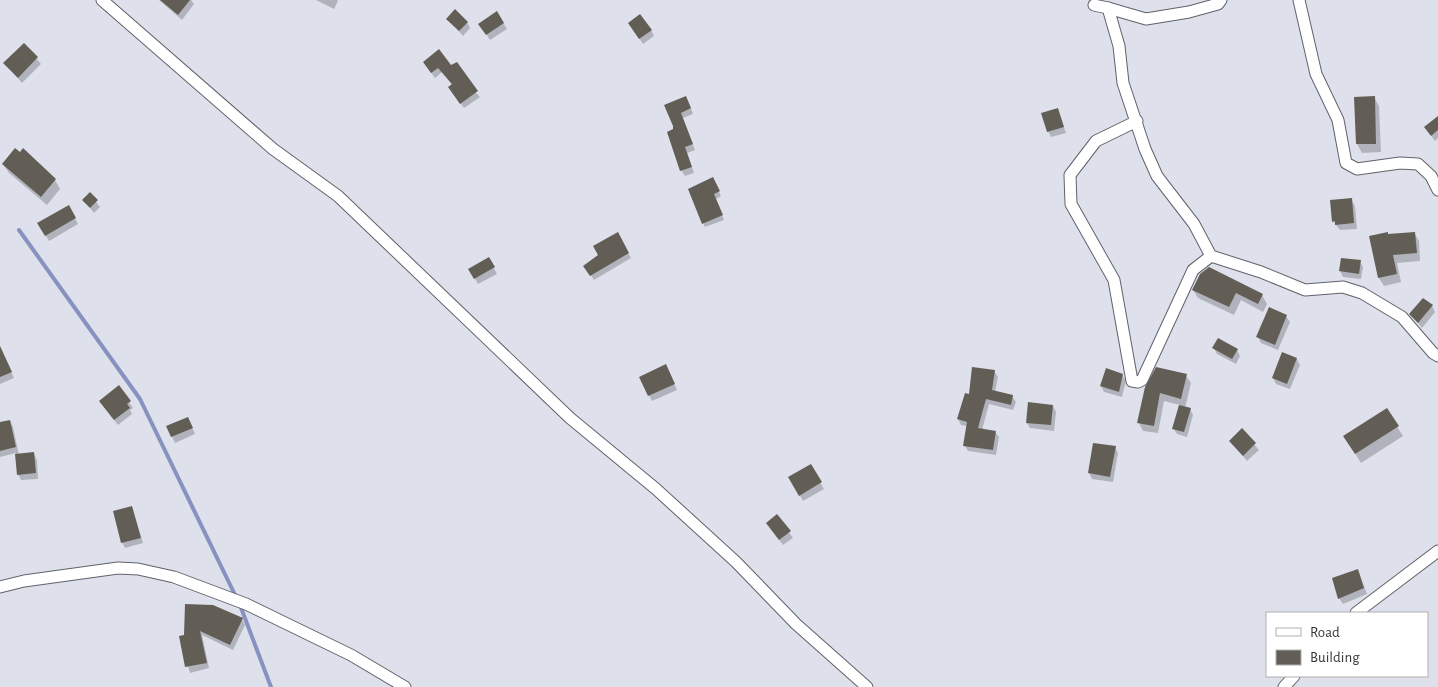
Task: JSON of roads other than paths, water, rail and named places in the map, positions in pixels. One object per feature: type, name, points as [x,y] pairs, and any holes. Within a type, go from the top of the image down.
[{"type":"street","points":[[102,0],[273,148],[338,196],[570,418],[656,488],[736,562],[796,624],[867,687]]},
{"type":"street","points":[[1094,4],[1146,19],[1189,12],[1218,4],[1220,0]]},
{"type":"street","points":[[1299,0],[1316,74],[1338,120],[1346,163],[1357,169],[1400,163],[1418,164],[1431,176],[1438,190]]},
{"type":"street","points":[[1108,8],[1119,46],[1123,83],[1145,149],[1158,176],[1194,224],[1211,256],[1261,272],[1305,290],[1343,287],[1362,294],[1402,317],[1433,353],[1438,356]]},
{"type":"street","points":[[1137,121],[1096,141],[1070,175],[1071,204],[1114,280],[1132,381],[1138,382],[1142,380],[1193,270],[1211,256]]},
{"type":"street","points":[[1357,612],[1438,551]]},
{"type":"street","points":[[0,587],[24,581],[118,568],[174,577],[246,604],[351,655],[405,687]]},
{"type":"street","points":[[1284,687],[1293,677]]},
{"type":"waterway","points":[[19,230],[140,399],[237,599]]},
{"type":"waterway","points":[[240,605],[271,687]]}]
